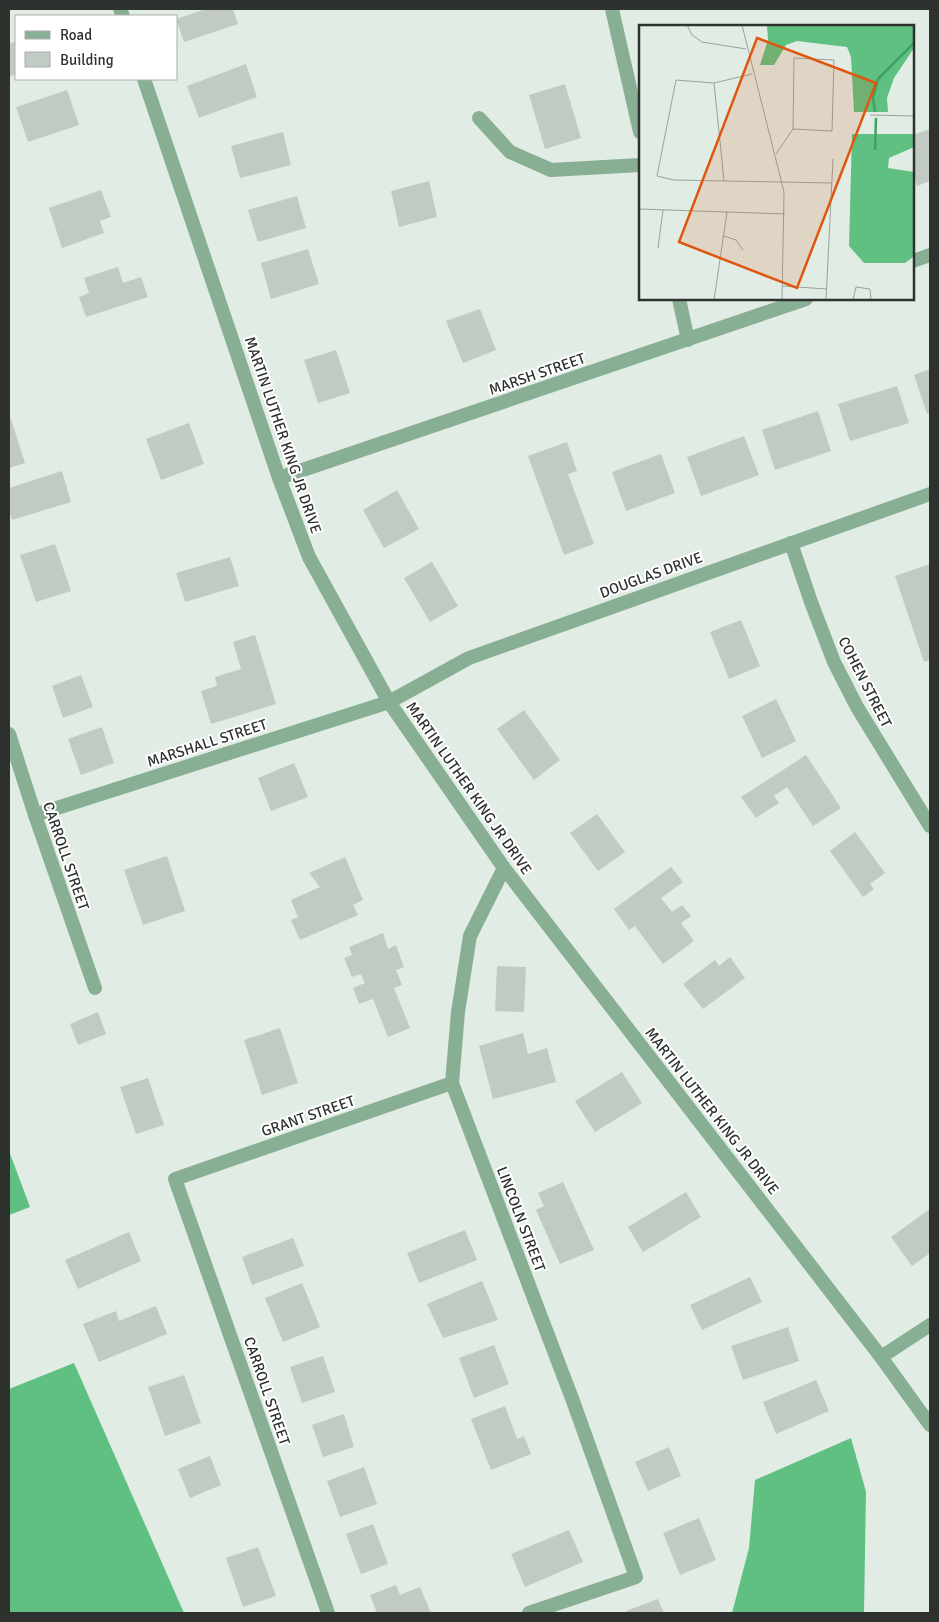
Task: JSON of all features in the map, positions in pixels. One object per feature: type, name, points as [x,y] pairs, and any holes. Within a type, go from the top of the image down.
[{"type":"street","points":[[612,9],[639,128]]},
{"type":"street","name":"MARTIN LUTHER KING JR DRIVE","points":[[144,80],[279,478],[309,557],[389,702],[504,868],[881,1358],[930,1426]]},
{"type":"street","points":[[479,118],[510,152],[551,170],[639,165]]},
{"type":"street","points":[[914,261],[930,255]]},
{"type":"street","points":[[679,300],[688,340]]},
{"type":"street","name":"MARSH STREET","points":[[279,478],[803,300]]},
{"type":"street","name":"DOUGLAS DRIVE","points":[[389,702],[469,658],[930,494]]},
{"type":"street","name":"COHEN STREET","points":[[791,543],[834,662],[857,707],[930,826]]},
{"type":"street","name":"MARSHALL STREET","points":[[35,815],[389,702]]},
{"type":"street","name":"CARROLL STREET","points":[[9,734],[95,988]]},
{"type":"street","name":"LINCOLN STREET","points":[[504,868],[470,936],[458,1012],[452,1083],[573,1401],[636,1578],[529,1613]]},
{"type":"street","name":"GRANT STREET","points":[[175,1179],[452,1083]]},
{"type":"street","name":"CARROLL STREET","points":[[175,1179],[328,1613]]},
{"type":"street","points":[[881,1358],[930,1325]]},
{"type":"green space","points":[[9,1151],[30,1207],[9,1215]]},
{"type":"green space","points":[[74,1363],[184,1613],[9,1613],[9,1389]]},
{"type":"green space","points":[[851,1438],[866,1492],[864,1613],[732,1613],[749,1548],[755,1480]]},
{"type":"building","points":[[206,9],[233,9],[238,24],[184,42],[178,25],[178,18]]},
{"type":"building","points":[[15,41],[15,74],[9,77],[9,44]]},
{"type":"building","points":[[246,64],[257,97],[199,118],[187,86]]},
{"type":"building","points":[[565,84],[581,138],[545,149],[529,95]]},
{"type":"building","points":[[67,90],[79,125],[28,142],[16,107]]},
{"type":"building","points":[[930,129],[930,181],[917,186],[914,176],[914,135]]},
{"type":"building","points":[[283,132],[291,165],[240,178],[231,146]]},
{"type":"building","points":[[429,181],[437,217],[399,227],[391,191]]},
{"type":"building","points":[[101,190],[111,217],[100,221],[104,233],[62,248],[49,208]]},
{"type":"building","points":[[297,196],[306,228],[258,242],[248,210]]},
{"type":"building","points":[[308,249],[319,284],[271,299],[261,263]]},
{"type":"building","points":[[118,267],[123,283],[141,277],[148,297],[86,317],[79,297],[89,293],[84,278]]},
{"type":"building","points":[[480,309],[496,350],[463,363],[446,321]]},
{"type":"building","points":[[336,350],[350,393],[318,403],[304,360]]},
{"type":"building","points":[[930,369],[930,413],[927,414],[914,375]]},
{"type":"building","points":[[897,386],[909,423],[850,441],[838,404]]},
{"type":"building","points":[[818,411],[831,451],[775,470],[762,430]]},
{"type":"building","points":[[11,419],[25,463],[9,468],[9,420]]},
{"type":"building","points":[[189,423],[204,464],[161,480],[146,439]]},
{"type":"building","points":[[744,436],[759,475],[701,496],[687,457]]},
{"type":"building","points":[[567,442],[577,471],[568,474],[594,544],[564,555],[528,456]]},
{"type":"building","points":[[661,454],[675,493],[626,511],[612,472]]},
{"type":"building","points":[[62,471],[71,502],[12,520],[9,510],[9,488]]},
{"type":"building","points":[[397,490],[419,529],[384,548],[363,510]]},
{"type":"building","points":[[55,544],[71,591],[36,602],[20,555]]},
{"type":"building","points":[[230,557],[239,586],[185,602],[176,573]]},
{"type":"building","points":[[432,562],[458,606],[430,622],[404,578]]},
{"type":"building","points":[[930,564],[930,660],[924,662],[895,576]]},
{"type":"building","points":[[741,620],[760,666],[729,679],[710,632]]},
{"type":"building","points":[[255,635],[276,704],[211,724],[201,691],[217,686],[215,677],[241,669],[233,642]]},
{"type":"building","points":[[81,675],[93,707],[63,718],[52,686]]},
{"type":"building","points":[[776,699],[796,741],[762,758],[742,716]]},
{"type":"building","points":[[524,710],[560,760],[534,780],[497,729]]},
{"type":"building","points":[[102,727],[114,763],[81,775],[68,739]]},
{"type":"building","points":[[806,755],[841,808],[813,826],[787,787],[774,796],[779,803],[756,818],[741,797]]},
{"type":"building","points":[[294,763],[308,797],[271,811],[258,778]]},
{"type":"building","points":[[597,814],[625,852],[598,871],[570,833]]},
{"type":"building","points":[[855,832],[885,873],[870,884],[874,889],[863,897],[830,851]]},
{"type":"building","points":[[167,856],[185,911],[143,925],[124,870]]},
{"type":"building","points":[[345,857],[363,900],[353,905],[358,915],[300,940],[291,920],[298,917],[291,900],[320,887],[309,873]]},
{"type":"building","points":[[671,867],[683,882],[661,898],[672,912],[682,905],[691,916],[681,923],[694,941],[663,964],[635,926],[629,930],[614,909]]},
{"type":"building","points":[[383,933],[388,949],[396,945],[404,967],[396,970],[402,985],[394,988],[410,1028],[388,1037],[373,999],[359,1004],[353,988],[365,983],[361,974],[352,977],[344,958],[352,955],[349,947]]},
{"type":"building","points":[[730,957],[745,978],[703,1009],[683,984],[715,960],[719,966]]},
{"type":"building","points":[[497,966],[526,967],[524,1012],[495,1011]]},
{"type":"building","points":[[98,1012],[106,1034],[78,1045],[70,1024]]},
{"type":"building","points":[[280,1028],[298,1083],[262,1095],[244,1040]]},
{"type":"building","points":[[523,1033],[528,1054],[547,1048],[556,1082],[493,1099],[479,1046]]},
{"type":"building","points":[[622,1072],[642,1103],[595,1132],[575,1101]]},
{"type":"building","points":[[148,1078],[164,1125],[136,1134],[120,1087]]},
{"type":"building","points":[[563,1182],[594,1250],[560,1264],[536,1210],[544,1206],[538,1193]]},
{"type":"building","points":[[686,1192],[701,1217],[643,1252],[628,1227]]},
{"type":"building","points":[[930,1209],[930,1253],[912,1266],[891,1237]]},
{"type":"building","points":[[465,1230],[477,1260],[419,1283],[407,1253]]},
{"type":"building","points":[[129,1232],[141,1261],[78,1289],[65,1260]]},
{"type":"building","points":[[293,1238],[304,1266],[252,1285],[242,1257]]},
{"type":"building","points":[[750,1277],[762,1302],[702,1330],[690,1305]]},
{"type":"building","points":[[482,1281],[498,1320],[443,1338],[427,1304]]},
{"type":"building","points":[[302,1283],[320,1327],[283,1342],[265,1298]]},
{"type":"building","points":[[156,1306],[167,1334],[99,1362],[83,1324],[116,1311],[119,1321]]},
{"type":"building","points":[[788,1327],[799,1361],[743,1380],[731,1346]]},
{"type":"building","points":[[494,1345],[509,1384],[474,1398],[459,1358]]},
{"type":"building","points":[[323,1356],[335,1392],[302,1403],[290,1367]]},
{"type":"building","points":[[184,1375],[201,1423],[165,1436],[148,1387]]},
{"type":"building","points":[[816,1380],[829,1411],[776,1434],[763,1402]]},
{"type":"building","points":[[505,1406],[517,1439],[524,1436],[531,1454],[491,1470],[471,1419]]},
{"type":"building","points":[[344,1414],[354,1447],[323,1457],[312,1425]]},
{"type":"building","points":[[669,1447],[681,1476],[648,1491],[635,1462]]},
{"type":"building","points":[[210,1456],[221,1485],[190,1498],[178,1469]]},
{"type":"building","points":[[364,1467],[377,1504],[340,1517],[327,1481]]},
{"type":"building","points":[[699,1518],[716,1560],[680,1575],[663,1533]]},
{"type":"building","points":[[373,1524],[388,1564],[361,1574],[346,1534]]},
{"type":"building","points":[[569,1530],[583,1562],[525,1587],[511,1554]]},
{"type":"building","points":[[258,1547],[276,1596],[243,1607],[226,1558]]},
{"type":"building","points":[[396,1585],[400,1595],[420,1587],[431,1613],[377,1613],[370,1595]]},
{"type":"building","points":[[658,1599],[664,1613],[627,1613],[626,1611]]}]
